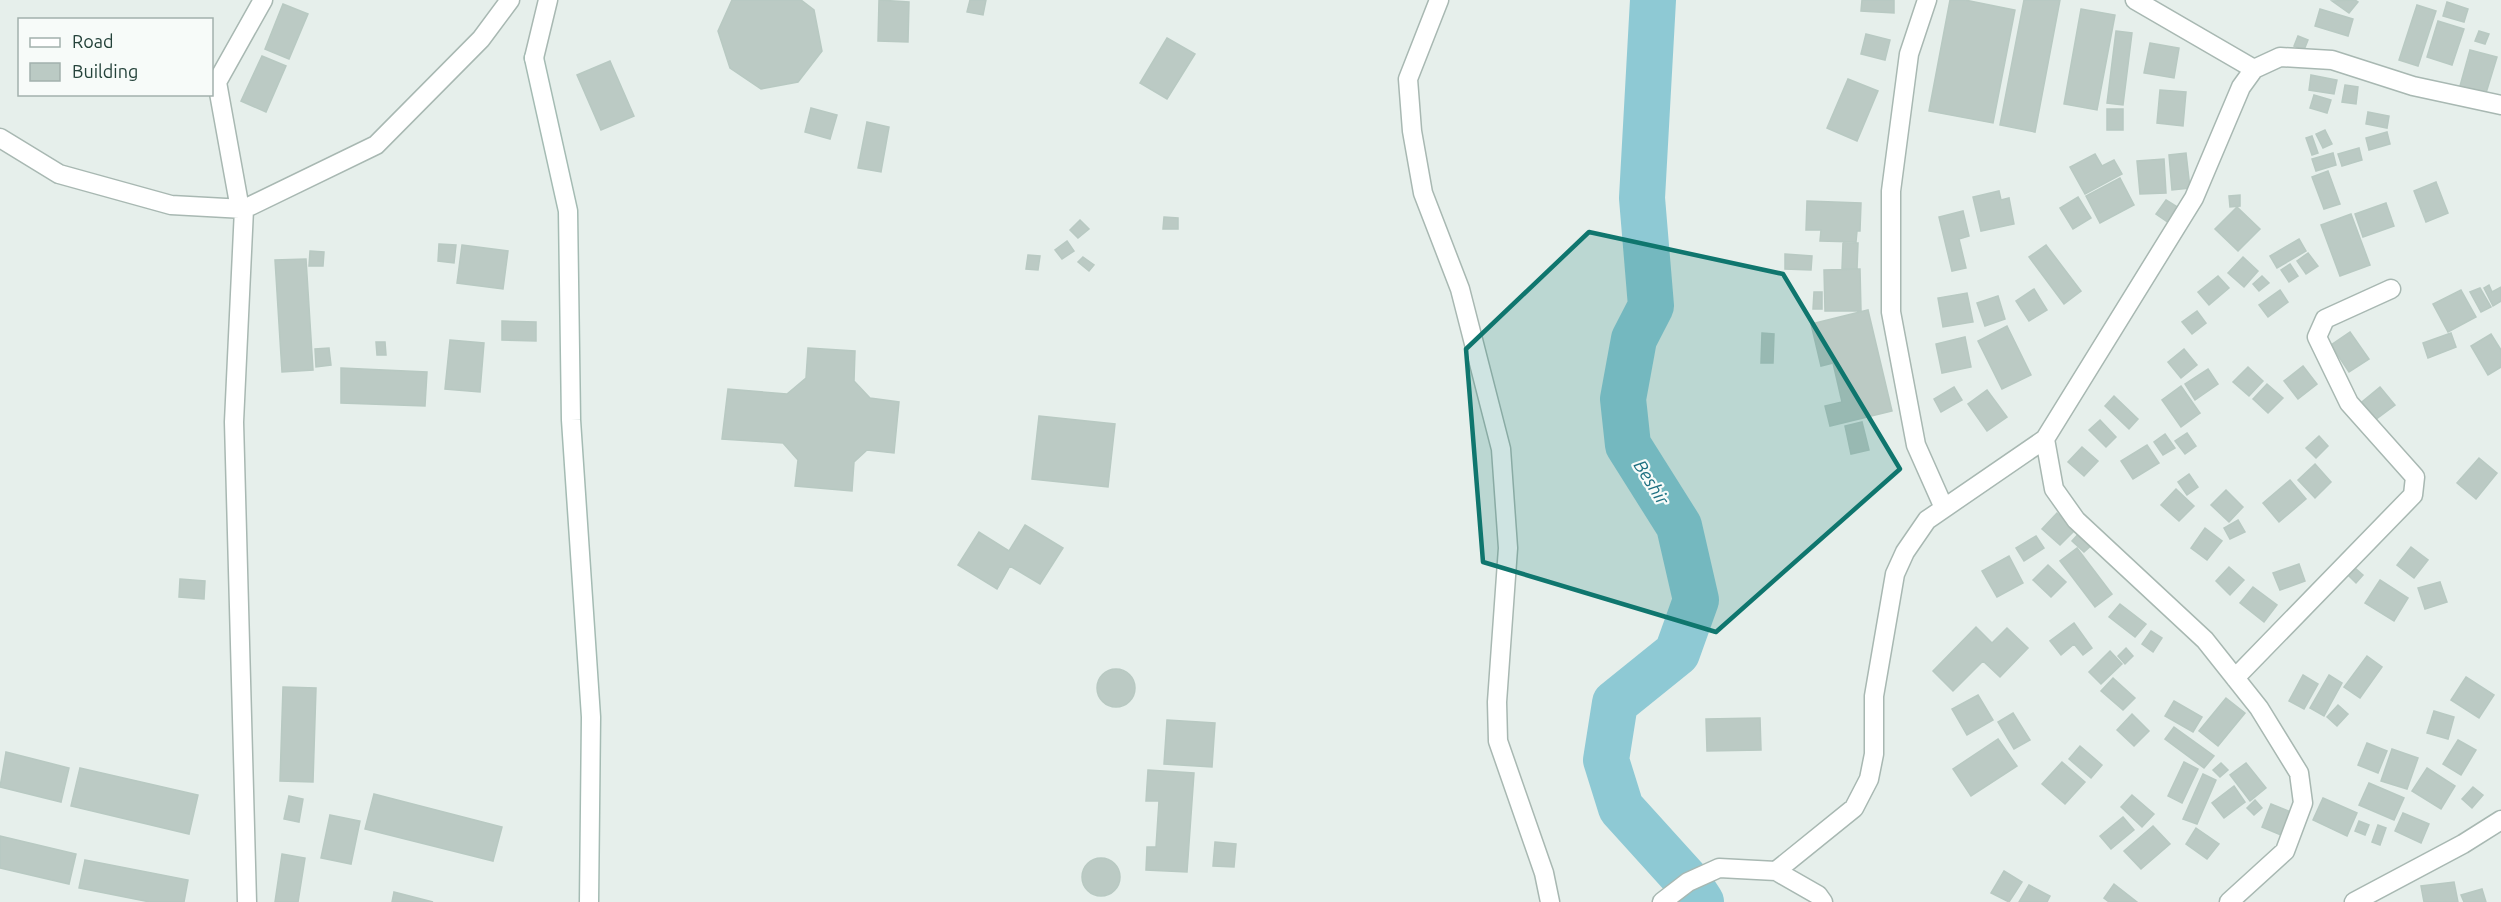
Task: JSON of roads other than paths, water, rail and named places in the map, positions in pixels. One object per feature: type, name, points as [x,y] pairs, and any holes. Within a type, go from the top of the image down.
[{"type":"street","points":[[248,902],[234,422],[242,209],[217,82],[262,0]]},
{"type":"street","points":[[0,138],[59,174],[171,205],[242,209],[376,145],[481,39],[510,0]]},
{"type":"street","points":[[548,0],[534,58],[568,211],[571,420],[591,717],[589,902]]},
{"type":"street","points":[[1439,0],[1408,79],[1412,131],[1423,193],[1460,289],[1501,449],[1508,548],[1497,702],[1498,741],[1544,873],[1550,902]]},
{"type":"street","points":[[1927,0],[1909,54],[1891,190],[1891,312],[1916,445],[1944,508]]},
{"type":"street","points":[[2135,0],[2254,69]]},
{"type":"street","points":[[1776,871],[1854,808],[1869,779],[1874,754],[1874,696],[1895,574],[1918,530],[1944,508],[2045,439],[2194,198],[2241,87],[2254,69],[2280,57],[2332,60],[2413,86],[2501,105]]},
{"type":"street","points":[[2235,678],[2413,495],[2415,477],[2349,403],[2317,337],[2325,319],[2391,290]]},
{"type":"street","points":[[2045,439],[2054,489],[2076,520],[2205,640],[2259,708],[2300,773],[2303,803],[2285,851],[2229,902]]},
{"type":"street","points":[[2354,902],[2463,844],[2501,820]]},
{"type":"street","points":[[1662,902],[1688,882],[1719,868],[1776,871],[1818,895],[1823,902]]},
{"type":"waterway","name":"Beshir","points":[[1653,0],[1642,198],[1651,306],[1634,339],[1623,399],[1628,445],[1679,526],[1696,600],[1677,653],[1615,703],[1606,760],[1621,808],[1688,882],[1701,902]]}]
